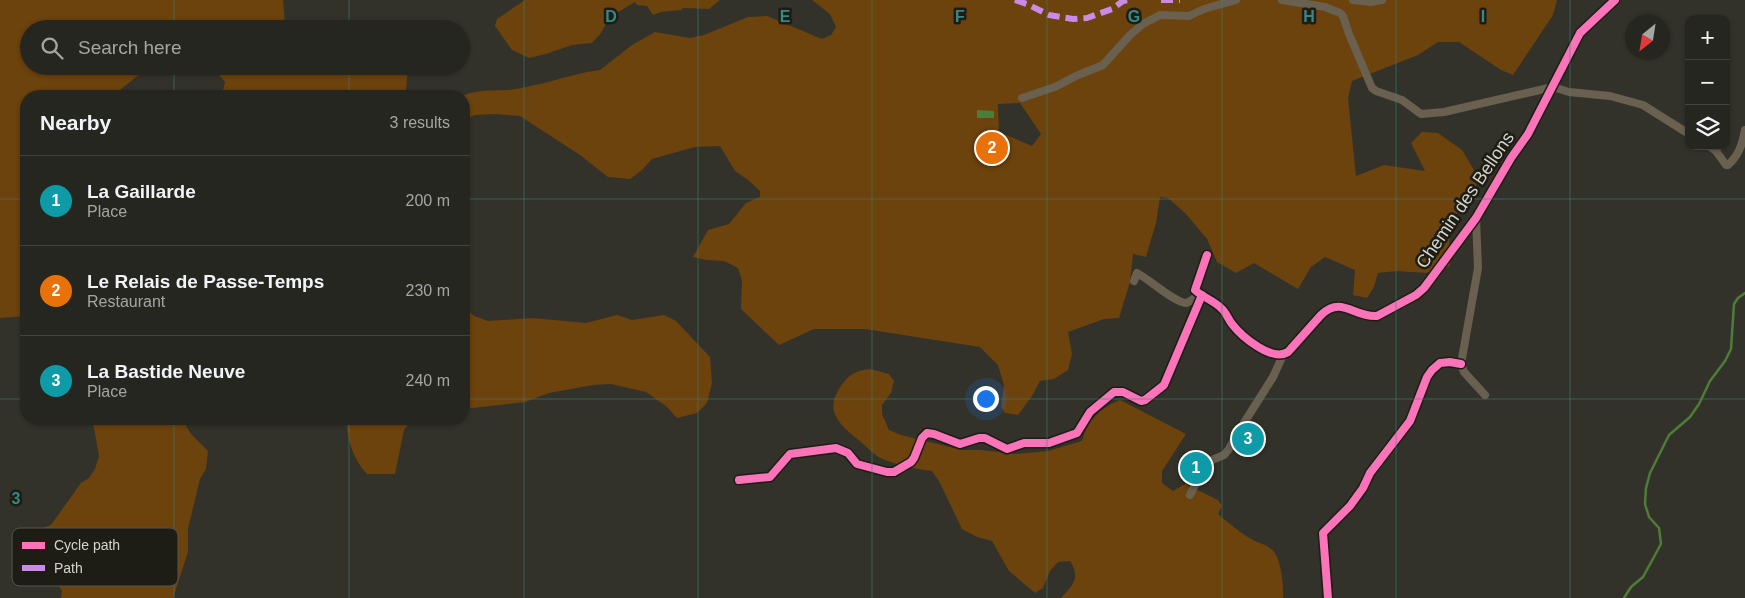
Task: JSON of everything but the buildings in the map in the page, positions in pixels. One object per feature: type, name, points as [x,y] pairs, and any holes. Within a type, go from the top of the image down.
[{"type":"street","points":[[1022,98],[1055,87],[1103,64],[1130,35],[1143,24],[1160,15],[1189,16],[1204,9],[1236,0]]},
{"type":"street","points":[[1282,0],[1325,7],[1340,12],[1372,88],[1402,100],[1421,114],[1444,112],[1553,87],[1569,92],[1610,96],[1643,105],[1685,131]]},
{"type":"street","points":[[1325,7],[1331,0]]},
{"type":"street","points":[[1353,0],[1371,2],[1382,0]]},
{"type":"street","name":"Chemin des Bellons","points":[[1283,355],[1295,346],[1326,310],[1336,306],[1343,306],[1371,317],[1377,316],[1416,295],[1424,288],[1476,218],[1511,158],[1528,134],[1580,33],[1615,0]]},
{"type":"street","points":[[1714,150],[1728,165],[1740,151],[1745,130]]},
{"type":"street","points":[[1476,218],[1478,268],[1461,364],[1464,372],[1485,396]]},
{"type":"street","points":[[1190,495],[1203,469],[1212,460],[1224,455],[1229,449],[1273,377],[1283,355],[1266,352],[1246,338],[1232,324],[1220,307],[1195,290],[1207,255]]},
{"type":"street","points":[[1134,281],[1137,273],[1168,294],[1188,303],[1201,295]]},
{"type":"street","points":[[738,480],[770,478],[790,454],[836,448],[848,454],[857,464],[894,472],[914,458],[922,438],[927,433],[960,444],[985,438],[1007,449],[1024,443],[1049,443],[1077,433],[1090,412],[1114,392],[1123,392],[1141,401],[1146,400],[1164,385],[1201,295]]},
{"type":"street","points":[[1328,598],[1323,533],[1350,506],[1363,488],[1370,473],[1410,421],[1432,370],[1440,363],[1461,364]]},
{"type":"shaded area","points":[[0,0],[283,0],[285,20],[20,20],[20,75],[139,75],[120,90],[20,90],[20,316],[0,318]]},
{"type":"shaded area","points":[[525,0],[720,0],[709,9],[683,8],[653,15],[647,6],[637,5],[635,2],[610,17],[601,33],[592,43],[572,45],[529,58],[512,50],[495,26],[497,19]]},
{"type":"shaded area","points":[[812,0],[1557,0],[1553,15],[1513,75],[1501,70],[1459,42],[1438,42],[1418,55],[1352,81],[1348,98],[1356,176],[1384,165],[1425,171],[1411,143],[1422,132],[1438,133],[1462,150],[1480,180],[1449,225],[1450,266],[1426,273],[1397,271],[1378,273],[1374,287],[1367,298],[1353,295],[1355,270],[1325,257],[1311,267],[1298,289],[1254,263],[1236,273],[1217,262],[1207,239],[1186,214],[1168,198],[1160,197],[1156,223],[1146,257],[1133,254],[1130,282],[1119,318],[1104,319],[1068,332],[1072,354],[1068,370],[1054,379],[1040,381],[1018,415],[1005,413],[1001,407],[1004,385],[998,365],[980,347],[865,329],[814,329],[779,345],[741,309],[742,281],[738,268],[724,261],[693,257],[708,230],[729,224],[746,203],[760,197],[760,191],[735,171],[720,146],[695,147],[652,159],[630,179],[608,177],[580,155],[520,116],[495,114],[475,115],[470,117],[470,94],[509,90],[600,70],[632,45],[655,32],[690,38],[704,35],[748,17],[767,16],[822,39],[831,35],[836,27],[830,14]],"holes":[[[1020,103],[1041,134],[1032,146],[999,132],[998,104]]]},
{"type":"shaded area","points":[[219,75],[407,75],[406,90],[223,90],[225,82]]},
{"type":"shaded area","points":[[977,110],[994,111],[994,118],[977,118]]},
{"type":"shaded area","points":[[470,312],[474,316],[488,321],[533,318],[586,323],[617,315],[632,320],[664,315],[676,321],[710,357],[712,383],[707,403],[697,413],[677,418],[666,406],[646,392],[611,384],[593,385],[549,393],[525,402],[470,408]]},
{"type":"shaded area","points":[[870,369],[889,374],[894,381],[891,393],[882,405],[882,414],[889,430],[901,435],[962,450],[1016,454],[1048,451],[1082,441],[1087,427],[1095,416],[1106,407],[1120,400],[1186,434],[1162,471],[1162,483],[1173,491],[1185,484],[1218,500],[1222,506],[1218,514],[1253,540],[1272,550],[1280,567],[1283,598],[1061,598],[1072,585],[1075,577],[1070,561],[1058,562],[1050,571],[1043,588],[1035,593],[1009,571],[992,541],[977,537],[962,529],[939,481],[932,471],[901,465],[880,458],[842,425],[834,413],[833,405],[839,389],[852,374]]},
{"type":"shaded area","points":[[93,425],[186,425],[191,434],[208,451],[206,469],[200,479],[188,529],[188,552],[178,583],[178,528],[42,528],[51,525],[81,483],[89,478],[95,469],[99,456]]},
{"type":"shaded area","points":[[347,425],[408,425],[404,430],[395,474],[367,474],[358,462]]},
{"type":"shaded area","points":[[59,586],[177,586],[173,598],[61,598],[62,591]]},
{"type":"waterway","points":[[1624,598],[1631,587],[1643,577],[1661,544],[1659,528],[1649,517],[1645,504],[1646,488],[1650,473],[1669,435],[1690,417],[1699,404],[1710,381],[1725,361],[1731,349],[1734,304],[1745,293]]},
{"type":"marked path","points":[[1015,0],[1049,15],[1073,19],[1087,18],[1112,9],[1123,1],[1130,0]]},
{"type":"marked path","points":[[1161,0],[1180,0]]},
{"type":"cycle path","points":[[1207,255],[1195,290],[1221,308],[1237,329],[1250,341],[1274,354],[1288,352],[1328,309],[1342,307],[1361,314],[1377,316],[1416,295],[1424,288],[1476,218],[1511,158],[1528,134],[1580,33],[1615,0]]},
{"type":"cycle path","points":[[739,480],[770,477],[790,454],[836,448],[848,453],[857,464],[894,472],[911,462],[922,438],[927,433],[960,444],[985,438],[1007,449],[1024,443],[1049,443],[1077,433],[1090,412],[1114,392],[1123,392],[1141,401],[1164,385],[1202,295]]},
{"type":"cycle path","points":[[1328,598],[1323,533],[1350,506],[1363,488],[1370,473],[1410,421],[1427,377],[1432,370],[1440,363],[1461,364]]},
{"type":"place","name":"Le Relais de Passe-Temps","points":[[992,148]]},
{"type":"place","name":"La Bastide Neuve","points":[[1248,439]]},
{"type":"place","name":"La Gaillarde","points":[[1196,468]]}]
